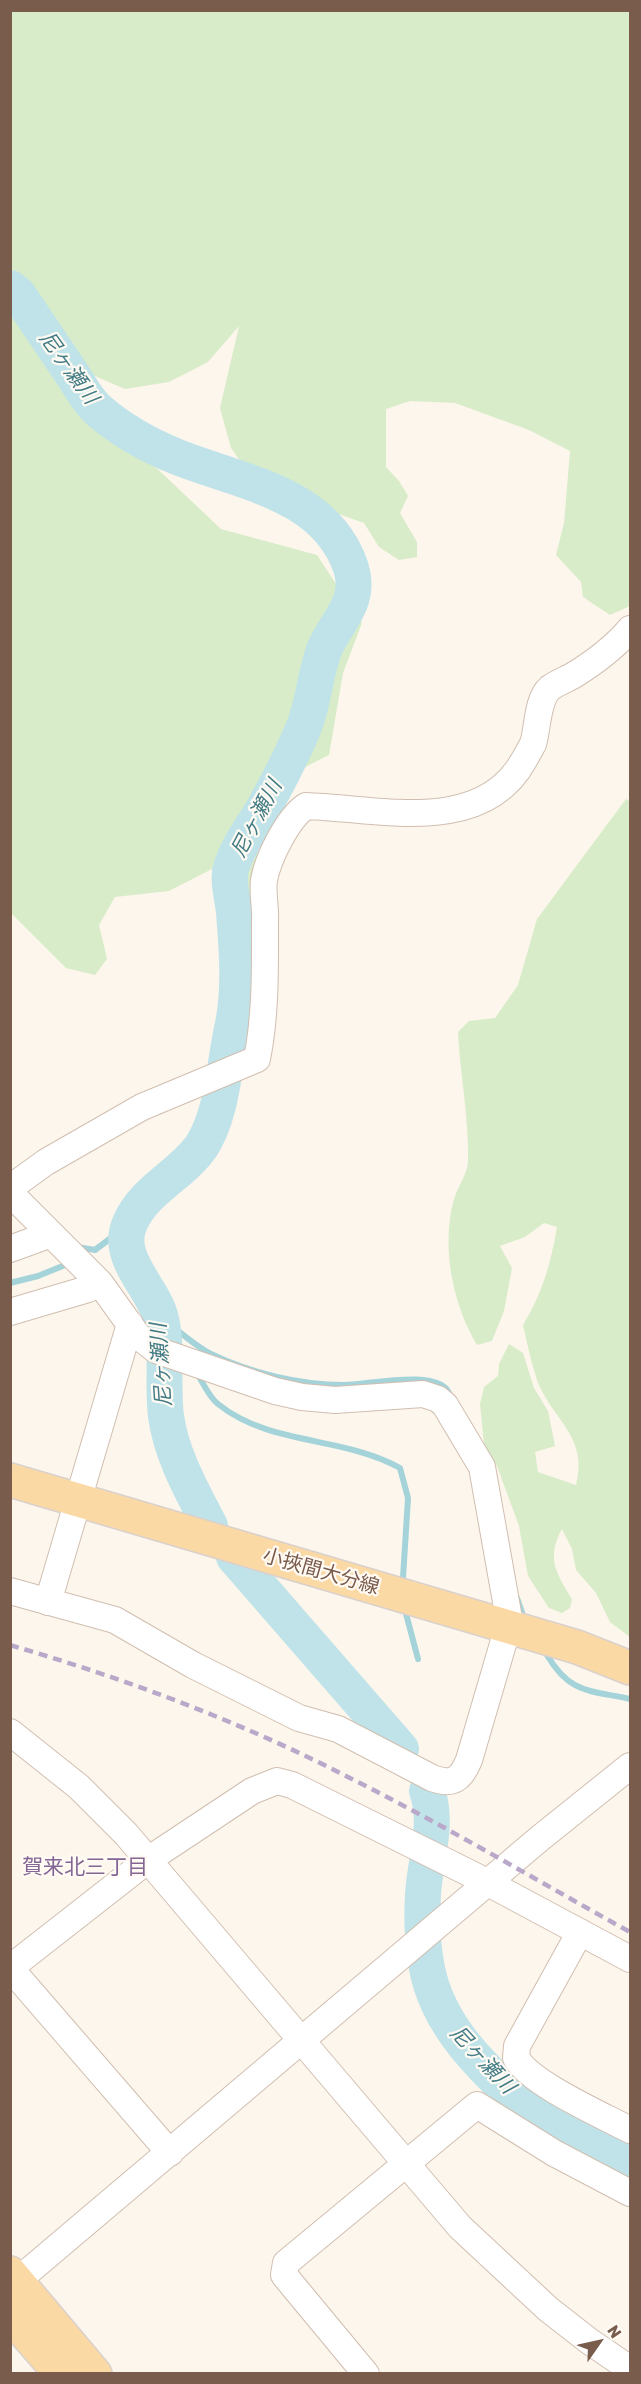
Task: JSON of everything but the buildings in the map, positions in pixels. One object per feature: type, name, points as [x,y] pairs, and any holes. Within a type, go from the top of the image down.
[{"type":"main road","name":"小挾間大分線","points":[[10,1480],[577,1647],[630,1668]]},
{"type":"main road","points":[[13,2281],[95,2373]]},
{"type":"main road","points":[[10,2315],[61,2373]]},
{"type":"street","points":[[10,1188],[46,1162],[118,1120],[257,1059],[263,1031],[266,909],[264,883],[269,861],[297,812],[306,806],[432,814],[476,802],[499,788],[518,771],[532,744],[544,697],[550,688],[589,665],[615,646],[630,629]]},
{"type":"street","points":[[10,1193],[93,1276],[138,1336],[156,1350],[208,1370],[275,1391],[315,1399],[423,1394],[438,1399],[445,1405],[482,1467],[508,1613],[507,1627],[469,1760],[459,1778],[449,1783],[432,1778],[338,1729],[298,1718],[193,1665],[121,1623],[10,1591]]},
{"type":"street","points":[[10,1249],[59,1242]]},
{"type":"street","points":[[10,1312],[88,1289],[93,1276]]},
{"type":"street","points":[[48,1602],[130,1324]]},
{"type":"street","points":[[10,1732],[79,1787],[148,1860],[460,2227],[507,2273],[569,2326],[630,2369]]},
{"type":"street","points":[[13,2281],[170,2153],[488,1882],[630,1766]]},
{"type":"street","points":[[170,2153],[11,1968],[148,1860],[252,1791],[277,1781],[292,1785],[488,1882],[630,1959]]},
{"type":"street","points":[[580,1932],[517,2046],[516,2058],[525,2069],[546,2084],[630,2130]]},
{"type":"street","points":[[366,2373],[284,2275],[286,2264],[405,2162],[479,2104],[554,2152],[630,2193]]},
{"type":"green space","points":[[10,11],[630,11],[630,606],[610,615],[583,597],[581,582],[556,555],[564,523],[570,451],[529,430],[455,403],[410,401],[386,409],[386,467],[399,481],[408,496],[400,513],[417,542],[417,557],[399,560],[379,547],[364,523],[304,502],[251,476],[231,448],[220,408],[239,326],[208,362],[169,382],[125,389],[83,371],[100,401],[147,459],[221,529],[317,555],[362,623],[343,673],[329,755],[261,789],[256,900],[247,919],[233,906],[212,869],[169,891],[115,897],[99,925],[107,959],[95,975],[66,968],[11,913]]},
{"type":"green space","points":[[626,799],[630,801],[630,1637],[610,1622],[596,1593],[576,1570],[572,1549],[562,1529],[555,1549],[555,1565],[572,1599],[570,1608],[562,1613],[549,1608],[528,1576],[519,1526],[497,1466],[484,1444],[480,1404],[484,1387],[498,1376],[499,1364],[509,1344],[523,1353],[534,1388],[548,1411],[555,1446],[535,1452],[538,1472],[576,1485],[579,1468],[578,1454],[567,1429],[537,1380],[523,1325],[545,1278],[557,1227],[544,1223],[525,1237],[500,1246],[512,1268],[504,1311],[492,1341],[477,1345],[468,1329],[455,1293],[449,1255],[450,1217],[454,1199],[468,1165],[458,1032],[469,1021],[495,1018],[518,985],[537,919]]},
{"type":"waterway","name":"尼ヶ瀬川","points":[[10,288],[18,294],[84,393],[98,410],[125,430],[155,447],[277,493],[301,506],[322,522],[339,542],[351,568],[353,580],[350,602],[324,650],[304,726],[282,773],[241,845],[231,868],[230,884],[237,955],[237,997],[222,1088],[214,1119],[201,1147],[193,1157],[153,1192],[136,1211],[126,1236],[131,1261],[157,1307],[161,1319],[166,1416],[173,1445],[210,1526]]},
{"type":"waterway","points":[[77,1247],[95,1250],[128,1225]]},
{"type":"waterway","points":[[10,1283],[38,1276],[70,1263]]},
{"type":"waterway","points":[[161,1317],[182,1350]]},
{"type":"waterway","points":[[166,1321],[211,1354],[242,1367],[276,1377],[310,1383],[344,1385],[417,1379],[442,1385],[449,1393]]},
{"type":"waterway","points":[[197,1373],[215,1401],[238,1417],[283,1434],[355,1450],[400,1468],[408,1498],[403,1578]]},
{"type":"waterway","name":"尼ヶ瀬川","points":[[234,1557],[401,1749]]},
{"type":"waterway","points":[[517,1598],[524,1618]]},
{"type":"waterway","points":[[405,1610],[418,1659]]},
{"type":"waterway","points":[[547,1655],[555,1668],[573,1684],[592,1691],[630,1699]]},
{"type":"waterway","name":"尼ヶ瀬川","points":[[427,1791],[432,1829],[423,1894],[423,1944],[426,1966],[440,2007],[465,2045],[502,2086],[551,2119],[630,2160]]},
{"type":"railway","points":[[10,1645],[137,1686],[260,1735],[414,1811],[630,1932]]},
{"type":"district","name":"賀来北三丁目","points":[[85,1868]]}]
